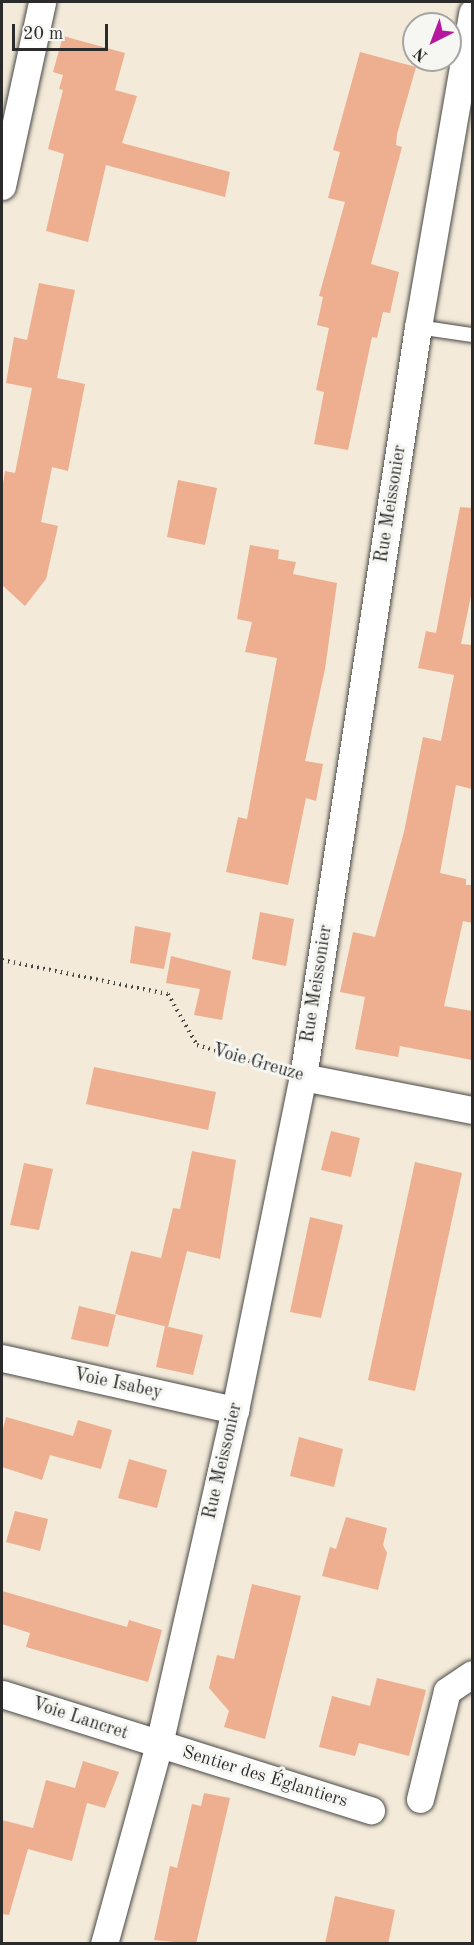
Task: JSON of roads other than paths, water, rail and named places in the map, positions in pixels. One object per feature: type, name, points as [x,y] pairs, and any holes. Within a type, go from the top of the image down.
[{"type":"street","points":[[2,186],[42,2]]},
{"type":"street","name":"Rue Meissonier","points":[[104,1944],[159,1744],[235,1410],[303,1077],[418,327],[472,13]]},
{"type":"street","name":"Voie Greuze","points":[[303,1077],[472,1110]]},
{"type":"street","name":"Voie Isabey","points":[[2,1358],[235,1410]]},
{"type":"street","points":[[420,1799],[447,1691],[472,1674]]},
{"type":"street","name":"Voie Lancret","points":[[2,1694],[159,1744]]},
{"type":"street","name":"Sentier des Églantiers","points":[[159,1744],[371,1810]]},
{"type":"lane","points":[[418,327],[472,335]]}]
